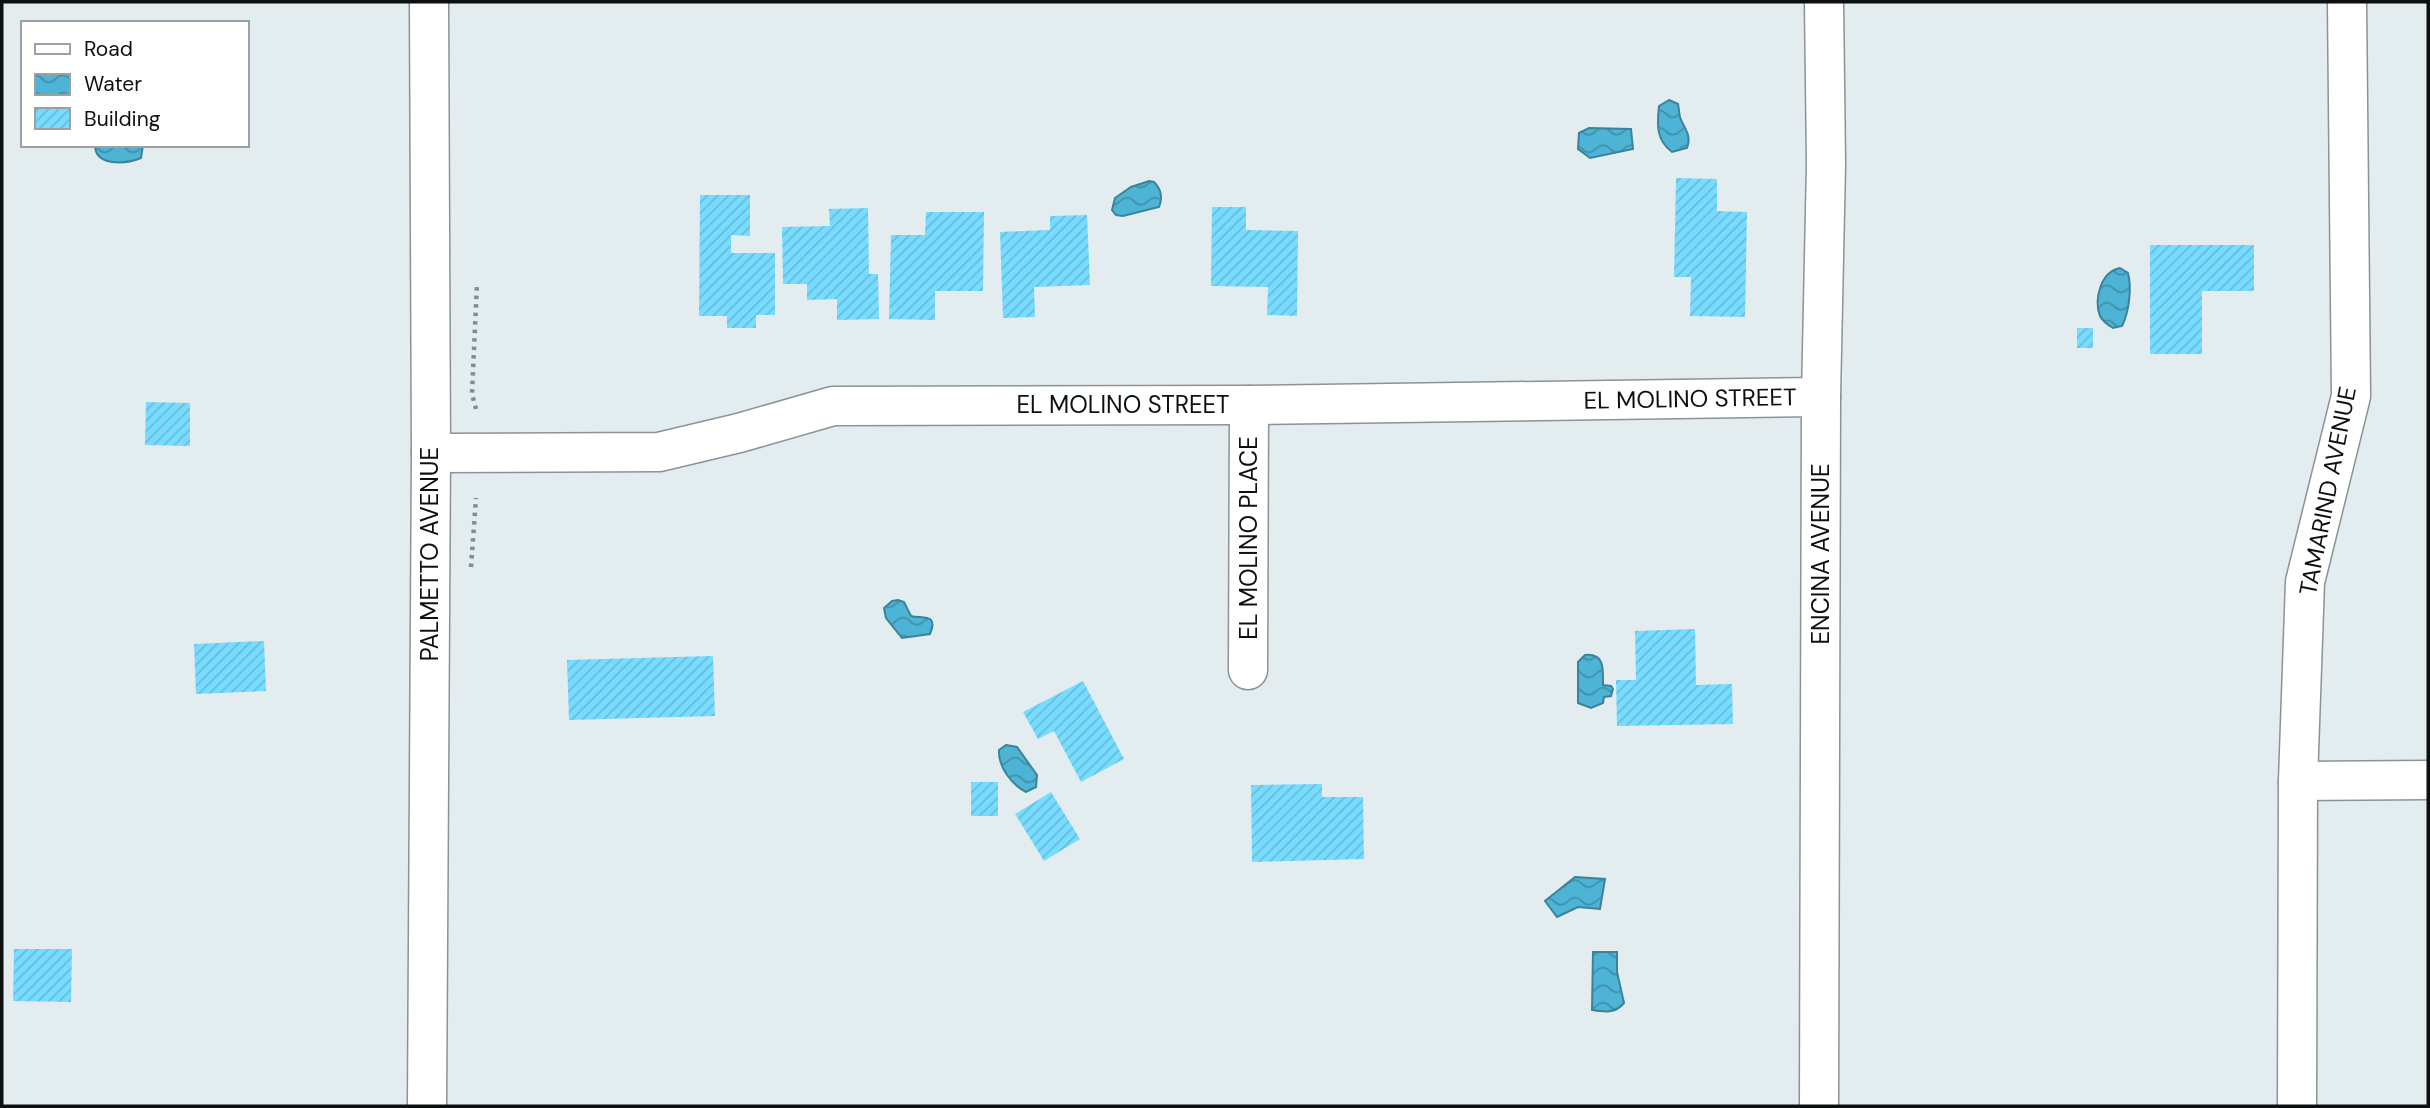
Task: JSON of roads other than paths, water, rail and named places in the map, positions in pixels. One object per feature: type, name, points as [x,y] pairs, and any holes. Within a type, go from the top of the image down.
[{"type":"street","name":"PALMETTO AVENUE","points":[[427,1106],[431,453],[429,2]]},
{"type":"street","name":"ENCINA AVENUE","points":[[1819,1106],[1821,397],[1826,164],[1824,2]]},
{"type":"street","name":"TAMARIND AVENUE","points":[[2297,1106],[2298,781],[2305,582],[2351,396],[2347,2]]},
{"type":"street","name":"EL MOLINO STREET","points":[[431,453],[659,452],[833,406],[1249,405],[1821,397]]},
{"type":"street","name":"EL MOLINO PLACE","points":[[1248,670],[1249,405]]},
{"type":"street","points":[[2298,781],[2428,780]]},
{"type":"water","points":[[1669,100],[1678,104],[1689,139],[1687,148],[1672,152],[1660,137],[1658,126],[1659,106]]},
{"type":"water","points":[[1589,128],[1631,129],[1633,149],[1590,158],[1578,149],[1579,133]]},
{"type":"water","points":[[95,147],[143,147],[141,158],[127,162],[112,162],[100,157]]},
{"type":"water","points":[[1154,182],[1160,190],[1159,207],[1123,216],[1116,215],[1112,210],[1115,198],[1131,187]]},
{"type":"water","points":[[2120,268],[2128,273],[2129,300],[2122,326],[2113,328],[2100,316],[2098,295],[2103,281]]},
{"type":"water","points":[[892,601],[904,602],[911,616],[931,620],[930,634],[902,638],[886,618],[884,608]]},
{"type":"water","points":[[1585,655],[1599,659],[1603,668],[1603,685],[1613,689],[1611,696],[1604,697],[1603,703],[1591,708],[1578,703],[1578,662]]},
{"type":"water","points":[[1006,745],[1017,747],[1037,775],[1036,787],[1026,792],[1007,775],[999,756],[999,750]]},
{"type":"water","points":[[1575,877],[1605,879],[1600,909],[1578,907],[1557,917],[1545,901]]},
{"type":"water","points":[[1593,952],[1617,952],[1617,972],[1624,1003],[1613,1011],[1592,1010]]}]
